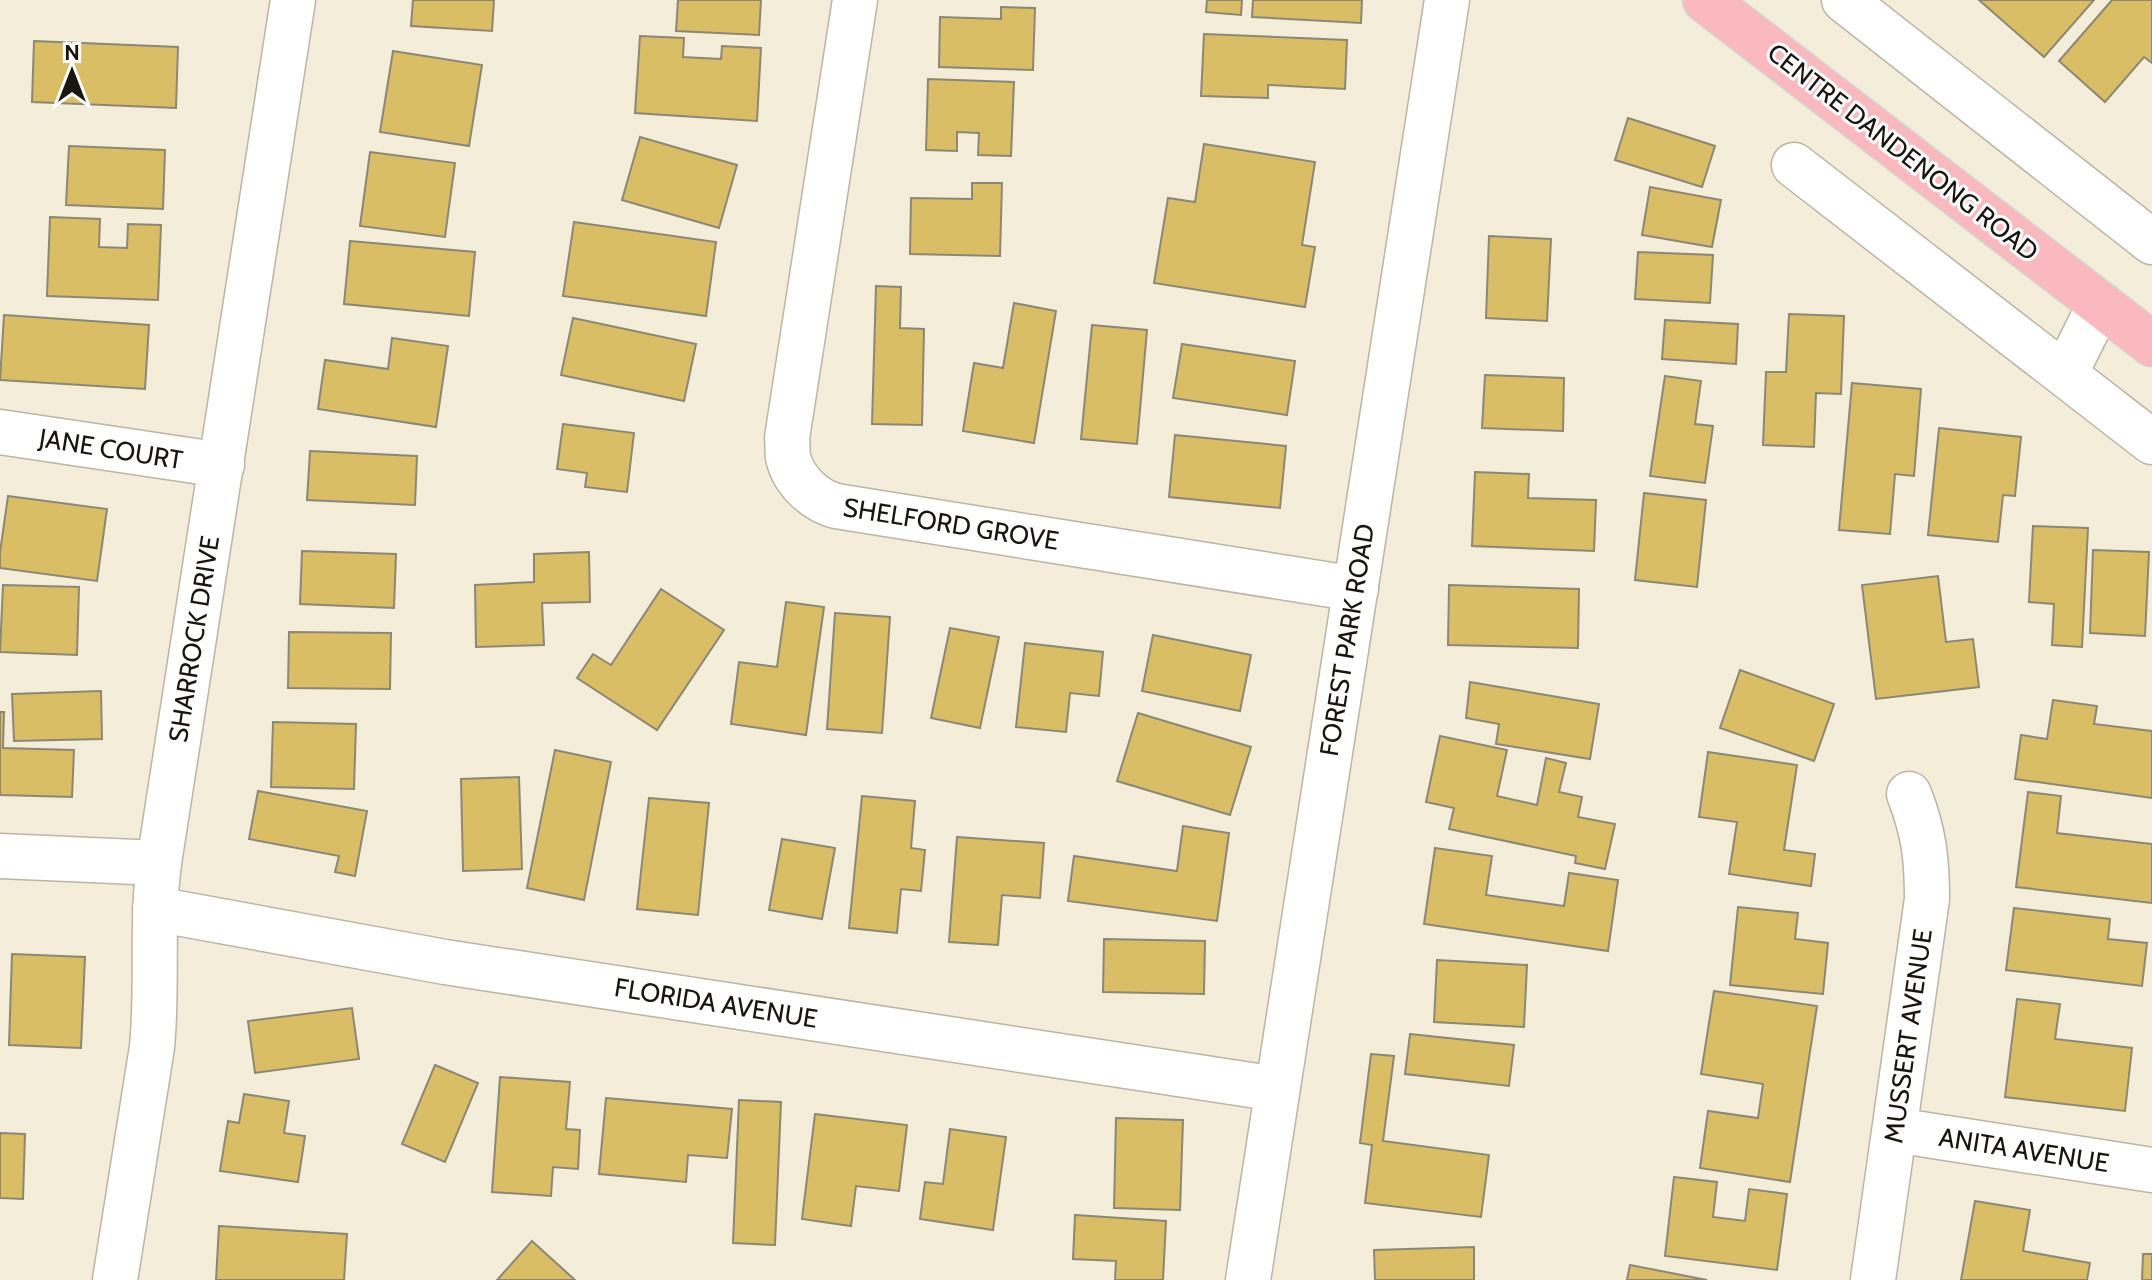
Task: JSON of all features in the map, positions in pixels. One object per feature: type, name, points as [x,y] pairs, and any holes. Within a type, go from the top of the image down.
[{"type":"main road","name":"CENTRE DANDENONG ROAD","points":[[1724,6],[2152,344]]},
{"type":"street","name":"SHELFORD GROVE","points":[[855,0],[787,438],[788,458],[806,489],[823,502],[836,506],[1356,589]]},
{"type":"street","name":"FOREST PARK ROAD","points":[[1248,1280],[1447,0]]},
{"type":"street","points":[[1844,0],[2152,242]]},
{"type":"street","name":"SHARROCK DRIVE","points":[[115,1280],[152,1047],[159,863],[222,465],[286,1]]},
{"type":"street","points":[[1794,165],[2152,442]]},
{"type":"street","points":[[2065,374],[2100,304]]},
{"type":"street","name":"JANE COURT","points":[[0,432],[222,465]]},
{"type":"street","name":"MUSSERT AVENUE","points":[[1873,1280],[1927,899],[1927,863],[1920,824],[1909,794]]},
{"type":"street","points":[[0,856],[159,863]]},
{"type":"street","name":"FLORIDA AVENUE","points":[[155,909],[445,962],[1277,1089]]},
{"type":"street","name":"ANITA AVENUE","points":[[1895,1130],[2152,1170]]},
{"type":"building","points":[[413,0],[494,0],[492,31],[411,26]]},
{"type":"building","points":[[678,0],[761,0],[759,35],[676,31]]},
{"type":"building","points":[[1207,0],[1242,0],[1241,15],[1206,12]]},
{"type":"building","points":[[1253,0],[1362,0],[1361,23],[1252,17]]},
{"type":"building","points":[[1979,0],[2094,0],[2044,57]]},
{"type":"building","points":[[2112,0],[2152,0],[2152,63],[2144,57],[2105,102],[2059,61]]},
{"type":"building","points":[[1001,7],[1035,8],[1033,70],[939,67],[940,17],[1001,19]]},
{"type":"building","points":[[1204,34],[1347,40],[1345,89],[1268,85],[1268,98],[1201,96]]},
{"type":"building","points":[[640,36],[684,38],[683,57],[721,59],[722,46],[761,48],[757,121],[635,113]]},
{"type":"building","points":[[34,41],[178,47],[176,108],[32,102]]},
{"type":"building","points":[[393,51],[482,65],[469,146],[380,132]]},
{"type":"building","points":[[928,79],[1014,82],[1011,156],[978,155],[979,133],[957,132],[957,151],[926,150]]},
{"type":"building","points":[[1628,118],[1715,146],[1702,187],[1615,160]]},
{"type":"building","points":[[640,137],[737,165],[719,228],[622,200]]},
{"type":"building","points":[[1204,144],[1315,162],[1302,245],[1315,247],[1305,307],[1154,283],[1168,198],[1195,202]]},
{"type":"building","points":[[69,146],[165,150],[163,209],[66,205]]},
{"type":"building","points":[[370,152],[455,163],[445,237],[360,226]]},
{"type":"building","points":[[972,183],[1002,183],[1000,256],[910,254],[911,198],[972,199]]},
{"type":"building","points":[[1650,187],[1721,200],[1712,247],[1642,235]]},
{"type":"building","points":[[50,217],[100,219],[99,247],[127,248],[128,224],[161,225],[158,300],[47,296]]},
{"type":"building","points":[[574,222],[716,242],[706,316],[563,296]]},
{"type":"building","points":[[1489,236],[1551,239],[1547,321],[1486,318]]},
{"type":"building","points":[[350,241],[475,252],[469,316],[344,304]]},
{"type":"building","points":[[1638,252],[1713,255],[1710,303],[1635,299]]},
{"type":"building","points":[[876,286],[901,287],[900,328],[924,329],[922,425],[872,424]]},
{"type":"building","points":[[1014,303],[1056,311],[1034,443],[963,431],[974,363],[1003,368]]},
{"type":"building","points":[[1789,314],[1844,316],[1841,394],[1816,393],[1814,447],[1763,445],[1766,372],[1786,372]]},
{"type":"building","points":[[4,315],[149,325],[145,389],[0,380]]},
{"type":"building","points":[[573,318],[696,344],[684,401],[561,375]]},
{"type":"building","points":[[1665,320],[1738,324],[1736,364],[1662,359]]},
{"type":"building","points":[[1092,325],[1147,330],[1137,444],[1081,439]]},
{"type":"building","points":[[392,338],[448,346],[436,427],[318,409],[325,360],[388,369]]},
{"type":"building","points":[[1182,344],[1295,361],[1287,415],[1173,398]]},
{"type":"building","points":[[1485,375],[1564,378],[1563,431],[1482,428]]},
{"type":"building","points":[[1665,376],[1701,381],[1695,424],[1713,426],[1705,483],[1650,476]]},
{"type":"building","points":[[1852,383],[1921,389],[1914,476],[1895,474],[1890,534],[1839,530]]},
{"type":"building","points":[[563,424],[634,433],[627,492],[585,487],[587,473],[557,469]]},
{"type":"building","points":[[1939,428],[2021,437],[2015,496],[2003,495],[1998,542],[1928,535]]},
{"type":"building","points":[[1175,435],[1286,446],[1280,508],[1169,497]]},
{"type":"building","points":[[310,451],[417,456],[415,505],[307,500]]},
{"type":"building","points":[[1475,472],[1529,474],[1528,498],[1596,500],[1594,551],[1472,546]]},
{"type":"building","points":[[1644,493],[1706,500],[1697,587],[1635,580]]},
{"type":"building","points":[[8,496],[107,509],[97,581],[0,568]]},
{"type":"building","points":[[2033,526],[2088,528],[2082,647],[2052,645],[2054,604],[2029,602]]},
{"type":"building","points":[[2093,550],[2149,552],[2145,636],[2090,633]]},
{"type":"building","points":[[302,551],[396,554],[394,608],[300,604]]},
{"type":"building","points":[[589,552],[590,602],[542,603],[544,645],[476,647],[475,585],[534,582],[534,554]]},
{"type":"building","points":[[1938,576],[1946,642],[1973,639],[1979,687],[1876,699],[1862,585]]},
{"type":"building","points":[[3,585],[79,587],[77,655],[0,652]]},
{"type":"building","points":[[1449,585],[1579,589],[1578,648],[1448,645]]},
{"type":"building","points":[[661,589],[724,630],[657,730],[577,678],[593,654],[611,665]]},
{"type":"building","points":[[786,602],[824,607],[806,735],[731,724],[739,662],[777,667]]},
{"type":"building","points":[[835,613],[890,617],[882,733],[827,729]]},
{"type":"building","points":[[950,628],[999,637],[980,728],[931,718]]},
{"type":"building","points":[[289,632],[391,633],[390,689],[288,688]]},
{"type":"building","points":[[1153,635],[1251,655],[1240,711],[1142,691]]},
{"type":"building","points":[[1025,643],[1103,652],[1099,696],[1070,693],[1066,732],[1016,727]]},
{"type":"building","points":[[1740,670],[1834,704],[1814,761],[1720,728]]},
{"type":"building","points":[[1470,682],[1599,704],[1590,759],[1496,744],[1499,724],[1466,718]]},
{"type":"building","points":[[101,691],[102,739],[14,741],[12,694]]},
{"type":"building","points":[[2053,700],[2097,706],[2094,724],[2152,731],[2152,798],[2015,779],[2021,735],[2047,739]]},
{"type":"building","points":[[0,712],[4,712],[3,748],[74,750],[72,797],[0,795]]},
{"type":"building","points":[[1138,713],[1251,747],[1230,815],[1117,781]]},
{"type":"building","points":[[273,722],[356,724],[354,789],[271,787]]},
{"type":"building","points":[[1440,736],[1507,750],[1497,796],[1537,805],[1546,758],[1566,763],[1559,792],[1582,797],[1578,817],[1615,824],[1605,869],[1575,863],[1576,856],[1449,829],[1454,808],[1426,802]]},
{"type":"building","points":[[555,750],[611,762],[584,900],[527,888]]},
{"type":"building","points":[[1708,752],[1797,765],[1784,850],[1815,854],[1811,886],[1729,874],[1737,822],[1699,817]]},
{"type":"building","points":[[519,777],[522,869],[463,871],[461,779]]},
{"type":"building","points":[[258,791],[367,811],[355,876],[335,872],[339,856],[249,839]]},
{"type":"building","points":[[2028,792],[2061,796],[2057,833],[2152,844],[2152,903],[2016,887]]},
{"type":"building","points":[[862,796],[915,801],[911,848],[925,850],[921,891],[901,889],[897,933],[849,928]]},
{"type":"building","points":[[649,798],[709,803],[698,915],[637,909]]},
{"type":"building","points":[[1183,826],[1229,833],[1217,921],[1068,901],[1074,856],[1177,871]]},
{"type":"building","points":[[957,837],[1044,843],[1040,898],[1002,895],[998,945],[949,942]]},
{"type":"building","points":[[782,839],[835,848],[822,919],[769,910]]},
{"type":"building","points":[[1435,848],[1492,856],[1486,895],[1564,906],[1569,873],[1618,880],[1608,951],[1424,924]]},
{"type":"building","points":[[1738,907],[1798,913],[1795,939],[1828,943],[1823,994],[1730,985]]},
{"type":"building","points":[[2014,908],[2110,919],[2108,939],[2147,943],[2142,986],[2006,970]]},
{"type":"building","points":[[1104,939],[1205,941],[1204,994],[1103,992]]},
{"type":"building","points":[[12,954],[85,957],[81,1048],[9,1045]]},
{"type":"building","points":[[1437,960],[1527,965],[1524,1027],[1434,1022]]},
{"type":"building","points":[[1714,991],[1817,1006],[1790,1182],[1700,1168],[1708,1111],[1758,1118],[1763,1084],[1701,1074]]},
{"type":"building","points":[[2017,999],[2060,1004],[2055,1039],[2132,1048],[2125,1111],[2005,1097]]},
{"type":"building","points":[[352,1008],[359,1059],[255,1073],[248,1021]]},
{"type":"building","points":[[1410,1034],[1514,1045],[1509,1086],[1405,1074]]},
{"type":"building","points":[[1371,1054],[1394,1056],[1383,1141],[1489,1155],[1481,1217],[1365,1203],[1372,1145],[1360,1143]]},
{"type":"building","points":[[435,1065],[478,1083],[445,1162],[402,1144]]},
{"type":"building","points":[[500,1077],[570,1082],[566,1129],[580,1130],[578,1169],[553,1167],[551,1196],[492,1192]]},
{"type":"building","points":[[244,1094],[289,1101],[284,1133],[305,1136],[298,1182],[220,1171],[228,1121],[239,1123]]},
{"type":"building","points":[[606,1098],[732,1109],[727,1158],[688,1155],[686,1182],[599,1174]]},
{"type":"building","points":[[739,1100],[781,1102],[775,1245],[733,1243]]},
{"type":"building","points":[[815,1114],[907,1125],[899,1191],[856,1186],[851,1226],[802,1219]]},
{"type":"building","points":[[1116,1118],[1183,1120],[1180,1210],[1114,1208]]},
{"type":"building","points":[[950,1129],[1006,1137],[993,1230],[920,1219],[925,1182],[943,1184]]},
{"type":"building","points":[[0,1133],[25,1134],[23,1199],[0,1198]]},
{"type":"building","points":[[1674,1177],[1717,1182],[1713,1217],[1745,1221],[1749,1189],[1787,1194],[1777,1270],[1665,1256]]},
{"type":"building","points":[[1975,1201],[2030,1210],[2023,1251],[2090,1263],[2087,1280],[1961,1280]]},
{"type":"building","points":[[1075,1215],[1166,1221],[1163,1280],[1115,1280],[1116,1261],[1073,1259]]},
{"type":"building","points":[[219,1226],[347,1234],[344,1280],[216,1280]]},
{"type":"building","points":[[532,1241],[575,1280],[497,1280]]},
{"type":"building","points":[[1474,1247],[1474,1280],[1375,1280],[1374,1250]]},
{"type":"building","points":[[2143,1254],[2152,1254],[2152,1280],[2142,1280]]},
{"type":"building","points":[[1630,1265],[1707,1280],[1627,1280]]}]
